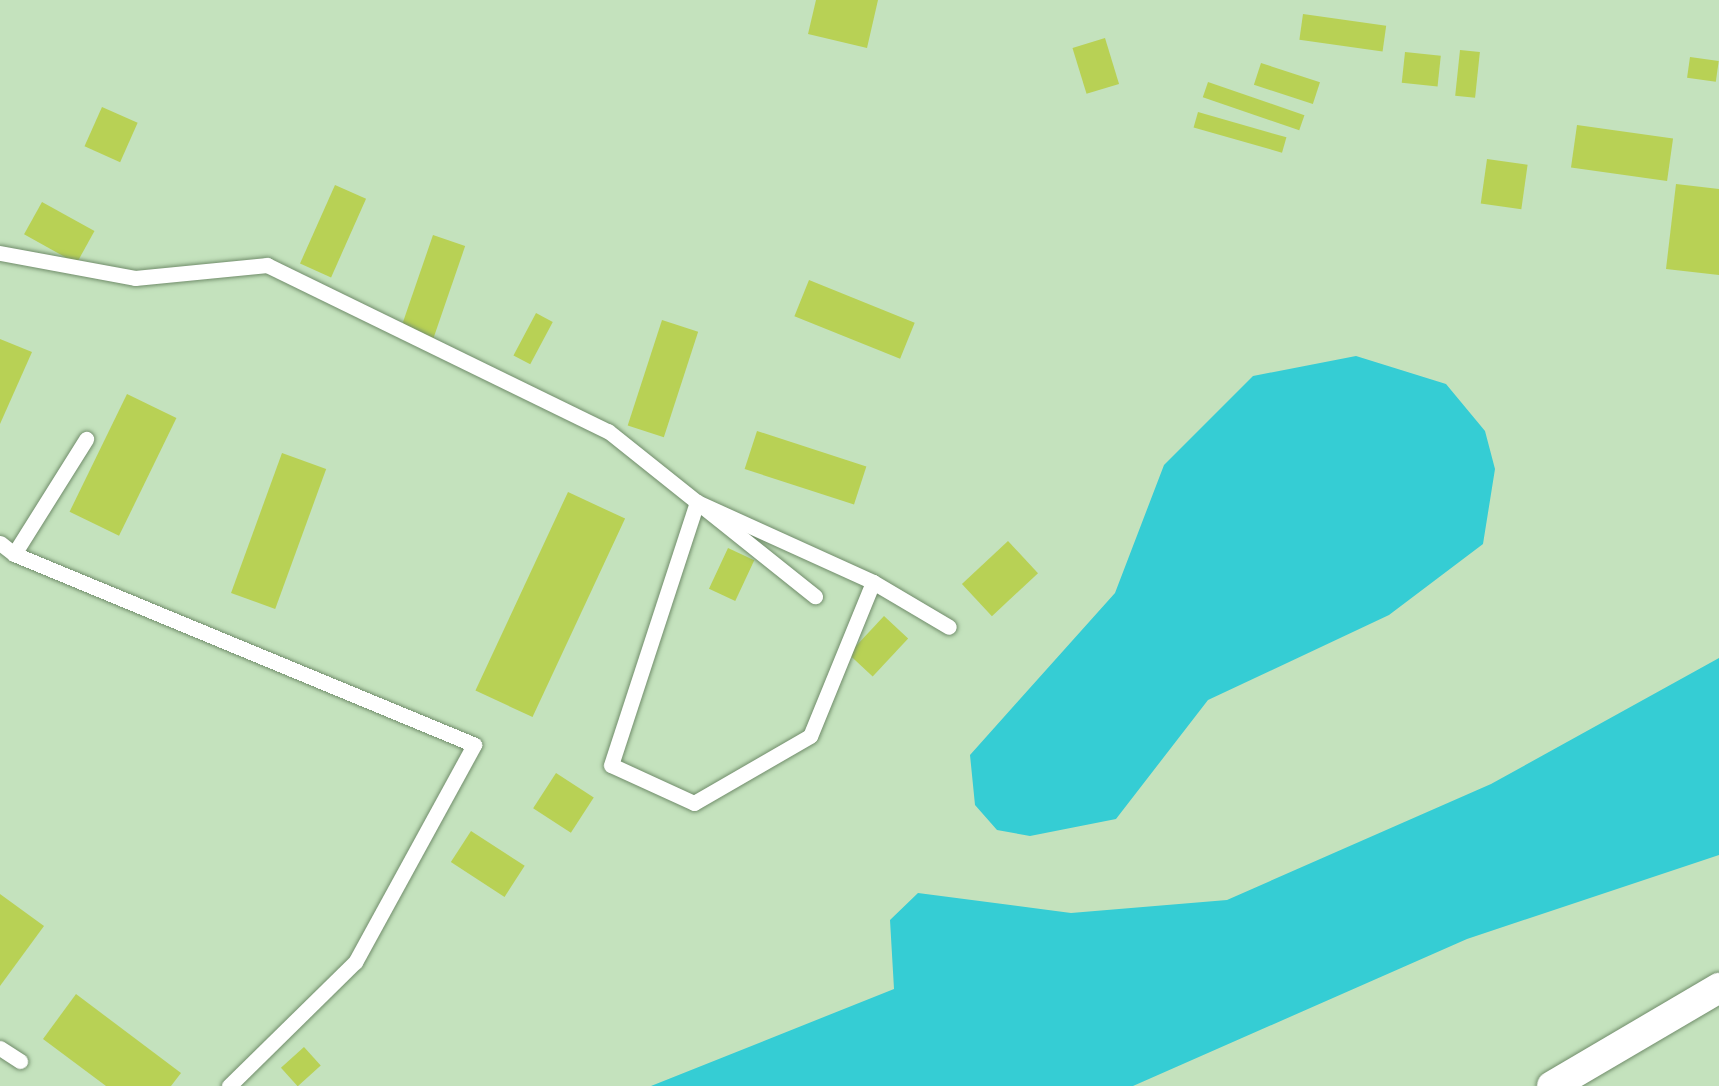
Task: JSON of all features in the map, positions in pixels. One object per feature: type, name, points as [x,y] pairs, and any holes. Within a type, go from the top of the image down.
[{"type":"street","points":[[1552,1086],[1719,988]]},
{"type":"lane","points":[[0,253],[135,278],[267,265],[608,431],[815,596]]},
{"type":"lane","points":[[14,554],[86,439]]},
{"type":"lane","points":[[697,502],[611,765],[694,803],[810,736],[873,582]]},
{"type":"lane","points":[[697,502],[873,582],[949,627]]},
{"type":"lane","points":[[0,543],[14,554],[474,745],[355,962],[229,1086]]},
{"type":"lane","points":[[0,1048],[20,1061]]},
{"type":"water","points":[[1356,356],[1446,384],[1485,431],[1495,469],[1483,544],[1389,615],[1208,700],[1116,819],[1030,836],[997,830],[975,805],[970,755],[1115,593],[1164,465],[1253,376]]},
{"type":"water","points":[[1719,658],[1719,855],[1467,939],[1133,1086],[651,1086],[894,989],[890,920],[918,893],[1071,913],[1227,900],[1491,784]]},
{"type":"building","points":[[816,0],[878,0],[867,48],[808,34]]},
{"type":"building","points":[[1303,14],[1386,26],[1383,51],[1299,40]]},
{"type":"building","points":[[1105,38],[1119,84],[1087,94],[1072,48]]},
{"type":"building","points":[[1460,50],[1480,52],[1475,98],[1455,96]]},
{"type":"building","points":[[1405,52],[1441,56],[1438,87],[1402,83]]},
{"type":"building","points":[[1690,57],[1719,61],[1716,82],[1687,78]]},
{"type":"building","points":[[1261,63],[1320,82],[1313,104],[1254,85]]},
{"type":"building","points":[[1208,82],[1304,115],[1299,130],[1203,97]]},
{"type":"building","points":[[102,107],[138,123],[120,162],[85,146]]},
{"type":"building","points":[[1198,112],[1286,137],[1282,153],[1194,127]]},
{"type":"building","points":[[1577,125],[1673,138],[1667,181],[1571,168]]},
{"type":"building","points":[[1487,159],[1528,165],[1521,209],[1481,204]]},
{"type":"building","points":[[1676,184],[1719,189],[1719,275],[1666,269]]},
{"type":"building","points":[[335,185],[366,199],[331,277],[300,264]]},
{"type":"building","points":[[42,202],[94,231],[77,263],[24,234]]},
{"type":"building","points":[[433,235],[465,246],[433,340],[401,329]]},
{"type":"building","points":[[809,280],[915,323],[900,359],[794,316]]},
{"type":"building","points":[[536,313],[553,322],[530,364],[513,355]]},
{"type":"building","points":[[662,320],[698,332],[664,437],[628,426]]},
{"type":"building","points":[[0,339],[32,352],[0,424]]},
{"type":"building","points":[[127,394],[176,418],[119,536],[70,512]]},
{"type":"building","points":[[757,431],[866,467],[854,505],[745,469]]},
{"type":"building","points":[[282,453],[326,469],[275,609],[231,593]]},
{"type":"building","points":[[568,492],[625,519],[533,717],[475,690]]},
{"type":"building","points":[[1008,541],[1038,573],[992,616],[962,584]]},
{"type":"building","points":[[728,548],[754,560],[735,601],[709,589]]},
{"type":"building","points":[[884,616],[908,639],[873,677],[849,654]]},
{"type":"building","points":[[556,773],[594,798],[571,833],[533,808]]},
{"type":"building","points":[[471,831],[525,866],[505,897],[451,862]]},
{"type":"building","points":[[0,894],[44,926],[0,986]]},
{"type":"building","points":[[76,994],[181,1073],[171,1086],[106,1086],[43,1039]]},
{"type":"building","points":[[304,1047],[321,1066],[298,1086],[281,1068]]}]
